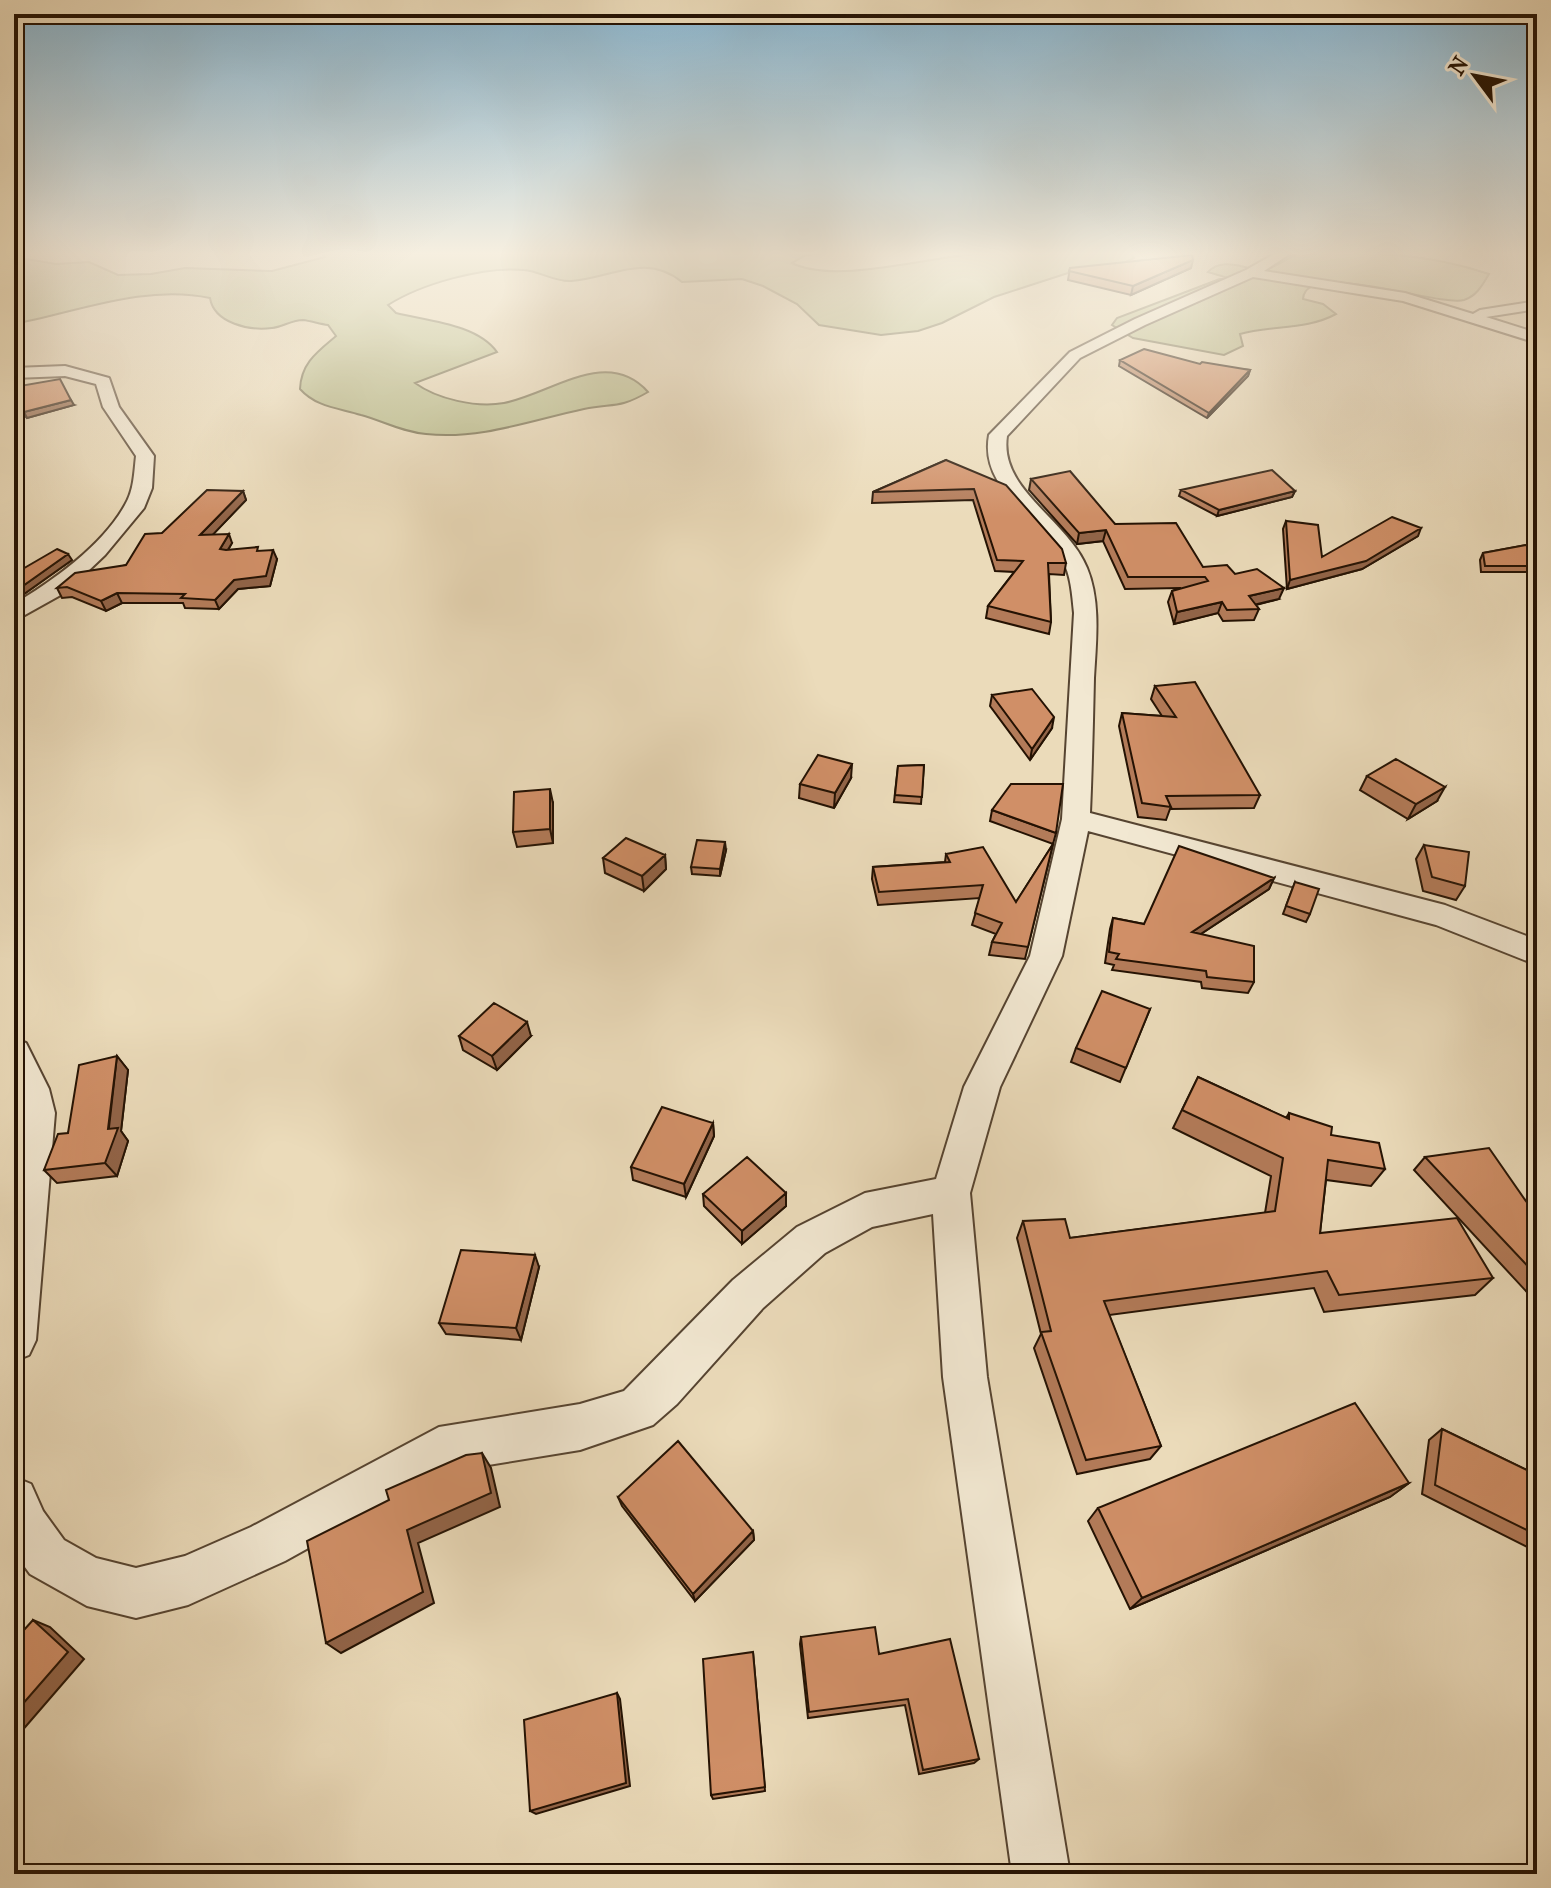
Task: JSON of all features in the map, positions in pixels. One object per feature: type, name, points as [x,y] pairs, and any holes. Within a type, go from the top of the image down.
[{"type":"street","points":[[1041,1874],[965,1377],[951,1193],[982,1087],[1046,956],[1076,819],[1085,613],[1082,583],[1072,559],[1045,521],[1012,490],[998,470],[995,444],[998,435],[1075,355],[1102,341]]},
{"type":"street","points":[[14,373],[65,371],[103,381],[111,407],[145,456],[144,480],[134,508],[75,573],[14,614]]},
{"type":"street","points":[[1076,819],[1445,916],[1537,953]]},
{"type":"street","points":[[14,1053],[31,1089],[37,1113],[14,1340]]},
{"type":"street","points":[[14,1501],[26,1528],[47,1557],[87,1581],[136,1593],[188,1580],[268,1544],[439,1450],[580,1427],[637,1409],[661,1388],[748,1294],[811,1240],[865,1211],[951,1193]]},
{"type":"green space","points":[[330,341],[485,341],[497,352],[415,383],[434,394],[481,404],[504,403],[597,373],[615,373],[632,379],[648,392],[623,403],[486,432],[426,434],[328,406],[306,395],[300,389],[303,372]]},
{"type":"green space","points":[[1150,341],[1242,341],[1243,346],[1224,355]]},
{"type":"building","points":[[1144,349],[1200,364],[1250,370],[1209,413],[1120,360]]},
{"type":"building","points":[[60,379],[71,400],[24,412],[14,404],[14,387]]},
{"type":"building","points":[[946,460],[1006,485],[1062,549],[1066,563],[1048,563],[1051,622],[988,606],[1023,561],[997,560],[974,489],[873,492]]},
{"type":"building","points":[[1272,470],[1295,491],[1219,510],[1181,490]]},
{"type":"building","points":[[1070,471],[1115,524],[1176,523],[1203,567],[1227,565],[1235,574],[1257,569],[1284,588],[1249,596],[1259,609],[1227,610],[1222,602],[1177,612],[1172,591],[1208,581],[1205,577],[1128,577],[1106,530],[1079,533],[1031,479]]},
{"type":"building","points":[[207,490],[243,491],[200,535],[229,534],[220,549],[258,547],[257,551],[273,550],[266,576],[234,580],[215,600],[181,598],[185,594],[117,593],[101,601],[67,587],[57,588],[75,573],[126,565],[145,534],[162,533]]},
{"type":"building","points":[[1392,517],[1421,528],[1366,561],[1290,580],[1286,521],[1318,525],[1322,557]]},
{"type":"building","points":[[1537,543],[1537,566],[1485,566],[1483,553]]},
{"type":"building","points":[[57,549],[68,554],[20,588],[14,587],[14,574]]},
{"type":"building","points":[[1195,682],[1260,795],[1166,796],[1171,807],[1142,803],[1122,713],[1176,717],[1155,686]]},
{"type":"building","points":[[1032,689],[1054,717],[1032,749],[992,695]]},
{"type":"building","points":[[818,755],[852,764],[835,793],[800,784]]},
{"type":"building","points":[[1396,759],[1445,787],[1416,804],[1367,776]]},
{"type":"building","points":[[924,765],[922,797],[895,795],[898,766]]},
{"type":"building","points":[[1011,784],[1063,784],[1056,833],[992,810]]},
{"type":"building","points":[[550,789],[550,829],[513,832],[514,792]]},
{"type":"building","points":[[626,838],[665,855],[642,876],[603,858]]},
{"type":"building","points":[[697,840],[725,842],[720,869],[691,867]]},
{"type":"building","points":[[1053,844],[1028,947],[992,942],[1002,923],[975,913],[983,885],[879,892],[873,867],[950,862],[946,854],[983,847],[1016,902]]},
{"type":"building","points":[[1424,845],[1469,852],[1465,886],[1432,877]]},
{"type":"building","points":[[1179,846],[1274,878],[1192,932],[1254,946],[1254,982],[1207,977],[1206,971],[1116,959],[1119,954],[1109,952],[1113,918],[1144,924]]},
{"type":"building","points":[[1295,882],[1319,889],[1310,914],[1286,906]]},
{"type":"building","points":[[1102,991],[1150,1009],[1126,1068],[1076,1048]]},
{"type":"building","points":[[494,1003],[527,1022],[492,1056],[459,1036]]},
{"type":"building","points":[[117,1056],[108,1129],[118,1128],[105,1163],[44,1170],[58,1134],[68,1133],[79,1065]]},
{"type":"building","points":[[1198,1077],[1289,1119],[1289,1113],[1332,1127],[1331,1135],[1379,1143],[1385,1169],[1328,1160],[1320,1233],[1457,1218],[1493,1278],[1339,1295],[1327,1271],[1104,1301],[1161,1446],[1086,1460],[1041,1332],[1051,1331],[1023,1221],[1065,1219],[1070,1238],[1275,1211],[1283,1158],[1182,1110]]},
{"type":"building","points":[[662,1107],[713,1123],[684,1184],[631,1167]]},
{"type":"building","points":[[1489,1148],[1537,1217],[1537,1276],[1425,1157]]},
{"type":"building","points":[[747,1157],[786,1193],[742,1231],[703,1194]]},
{"type":"building","points":[[461,1250],[535,1255],[516,1328],[439,1323]]},
{"type":"building","points":[[1355,1403],[1409,1483],[1142,1598],[1098,1508]]},
{"type":"building","points":[[1442,1429],[1537,1475],[1537,1535],[1435,1485]]},
{"type":"building","points":[[678,1441],[753,1531],[693,1594],[618,1497]]},
{"type":"building","points":[[482,1453],[491,1493],[407,1530],[423,1592],[326,1643],[307,1541],[389,1500],[386,1490],[466,1455]]},
{"type":"building","points":[[33,1620],[68,1652],[14,1714],[14,1641]]},
{"type":"building","points":[[875,1627],[879,1654],[950,1639],[979,1759],[923,1770],[908,1699],[809,1712],[801,1637]]},
{"type":"building","points":[[753,1652],[765,1787],[711,1795],[703,1659]]},
{"type":"building","points":[[617,1693],[626,1783],[530,1811],[524,1720]]}]
